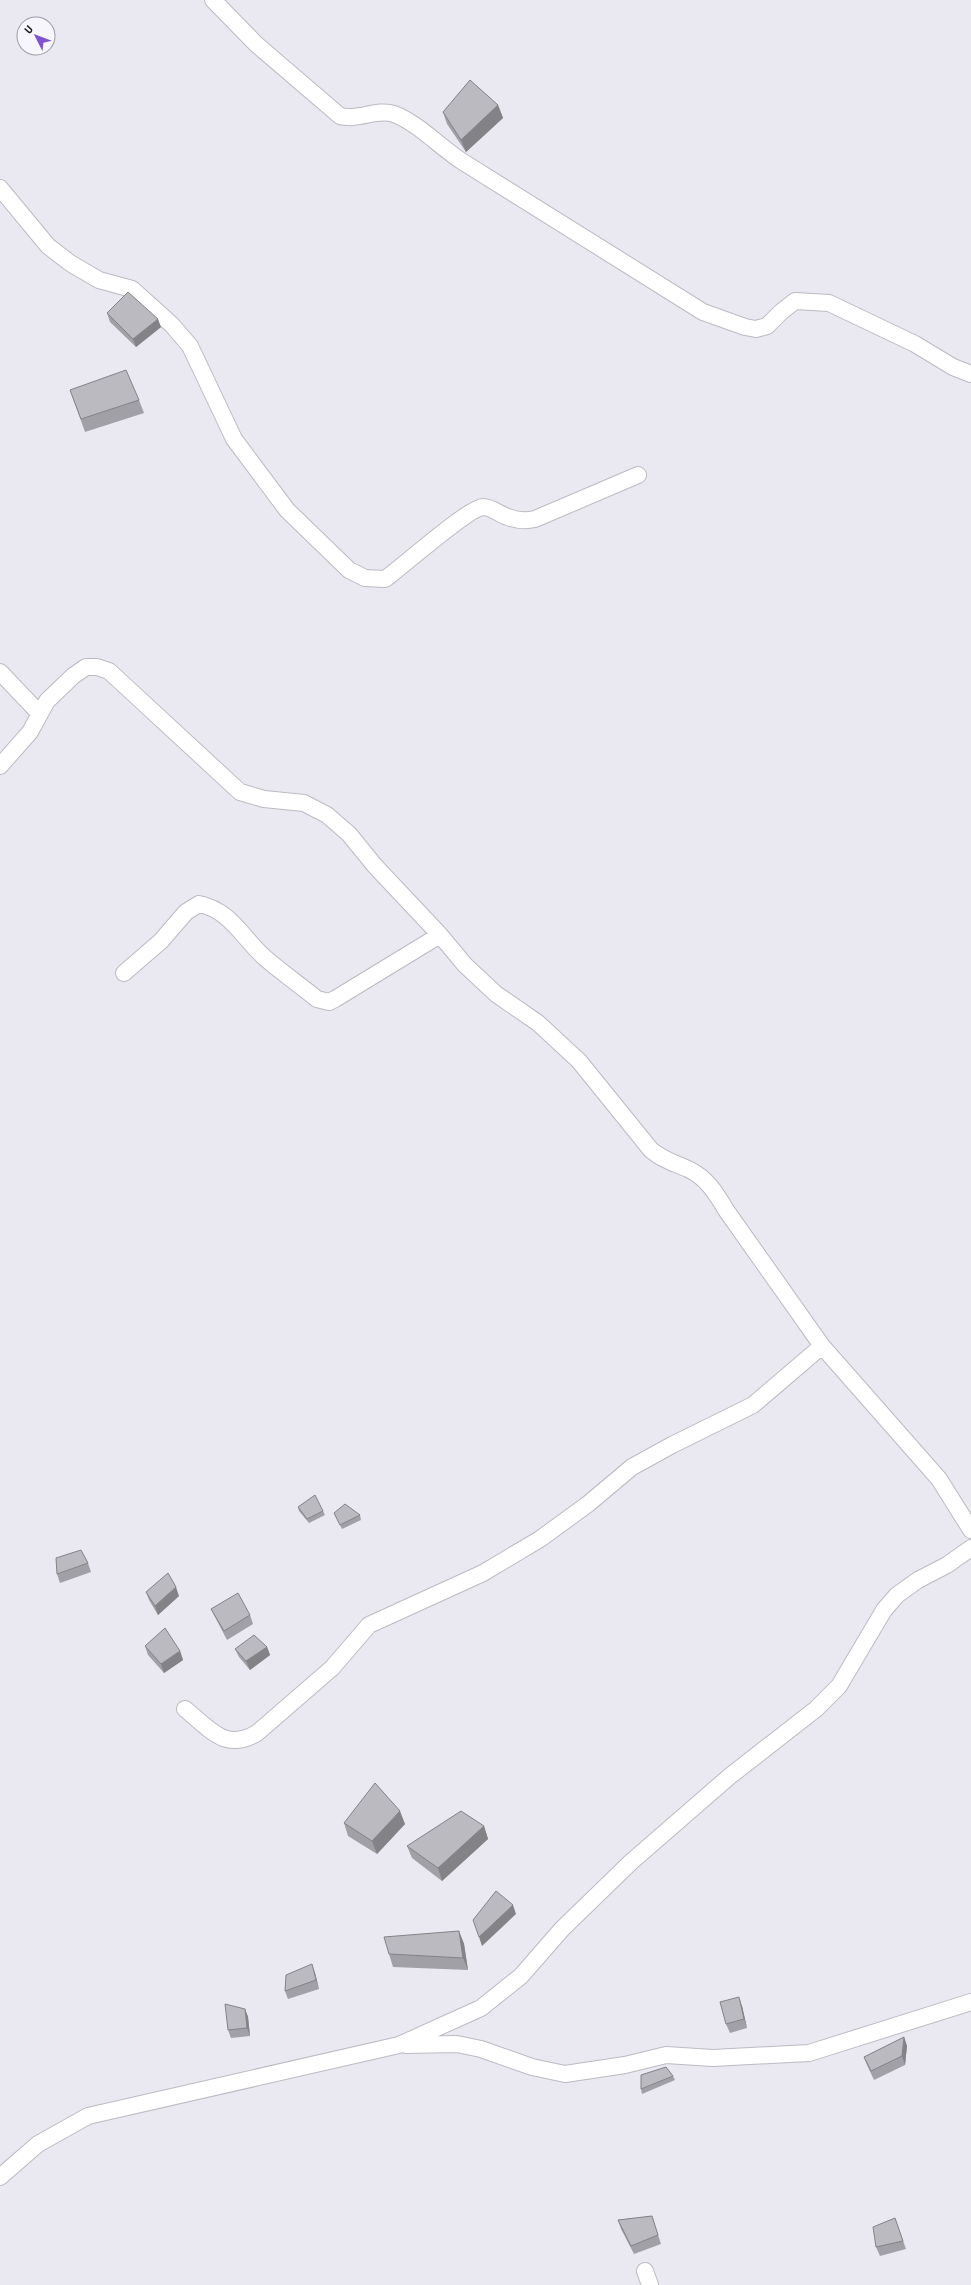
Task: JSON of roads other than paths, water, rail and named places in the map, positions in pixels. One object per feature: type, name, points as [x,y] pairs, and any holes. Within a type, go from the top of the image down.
[{"type":"street","points":[[213,0],[256,44],[336,114],[350,119],[382,113],[392,113],[402,118],[456,158],[703,312],[745,327],[756,329],[767,326],[781,312],[796,301],[829,303],[915,344],[953,368],[971,374]]},
{"type":"street","points":[[0,188],[48,246],[70,263],[99,280],[132,289],[172,325],[190,346],[234,439],[287,510],[349,570],[365,578],[385,579],[460,520],[479,508],[488,508],[508,517],[523,521],[535,519],[638,475]]},
{"type":"street","points":[[0,766],[30,732],[47,701],[86,667],[97,667],[109,672],[240,792],[264,800],[304,803],[327,815],[349,834],[375,866],[440,935],[465,965],[496,994],[538,1023],[578,1061],[651,1150],[662,1158],[688,1169],[705,1180],[716,1191],[726,1210],[822,1346],[938,1479],[971,1530]]},
{"type":"street","points":[[0,672],[40,714]]},
{"type":"street","points":[[124,973],[161,942],[186,912],[199,904],[211,906],[228,917],[264,957],[324,1002],[335,999],[440,935]]},
{"type":"street","points":[[186,1709],[224,1740],[246,1740],[257,1733],[332,1668],[369,1624],[483,1573],[540,1538],[588,1504],[632,1467],[672,1445],[753,1405],[822,1346]]},
{"type":"street","points":[[399,2045],[481,2008],[521,1976],[562,1929],[630,1862],[730,1776],[816,1709],[839,1686],[884,1610],[897,1595],[918,1580],[947,1565],[971,1548]]},
{"type":"street","points":[[0,2177],[38,2144],[88,2116],[100,2112],[399,2045],[457,2044],[481,2049],[532,2067],[565,2074],[625,2065],[666,2055],[713,2058],[809,2053],[971,2002]]}]
